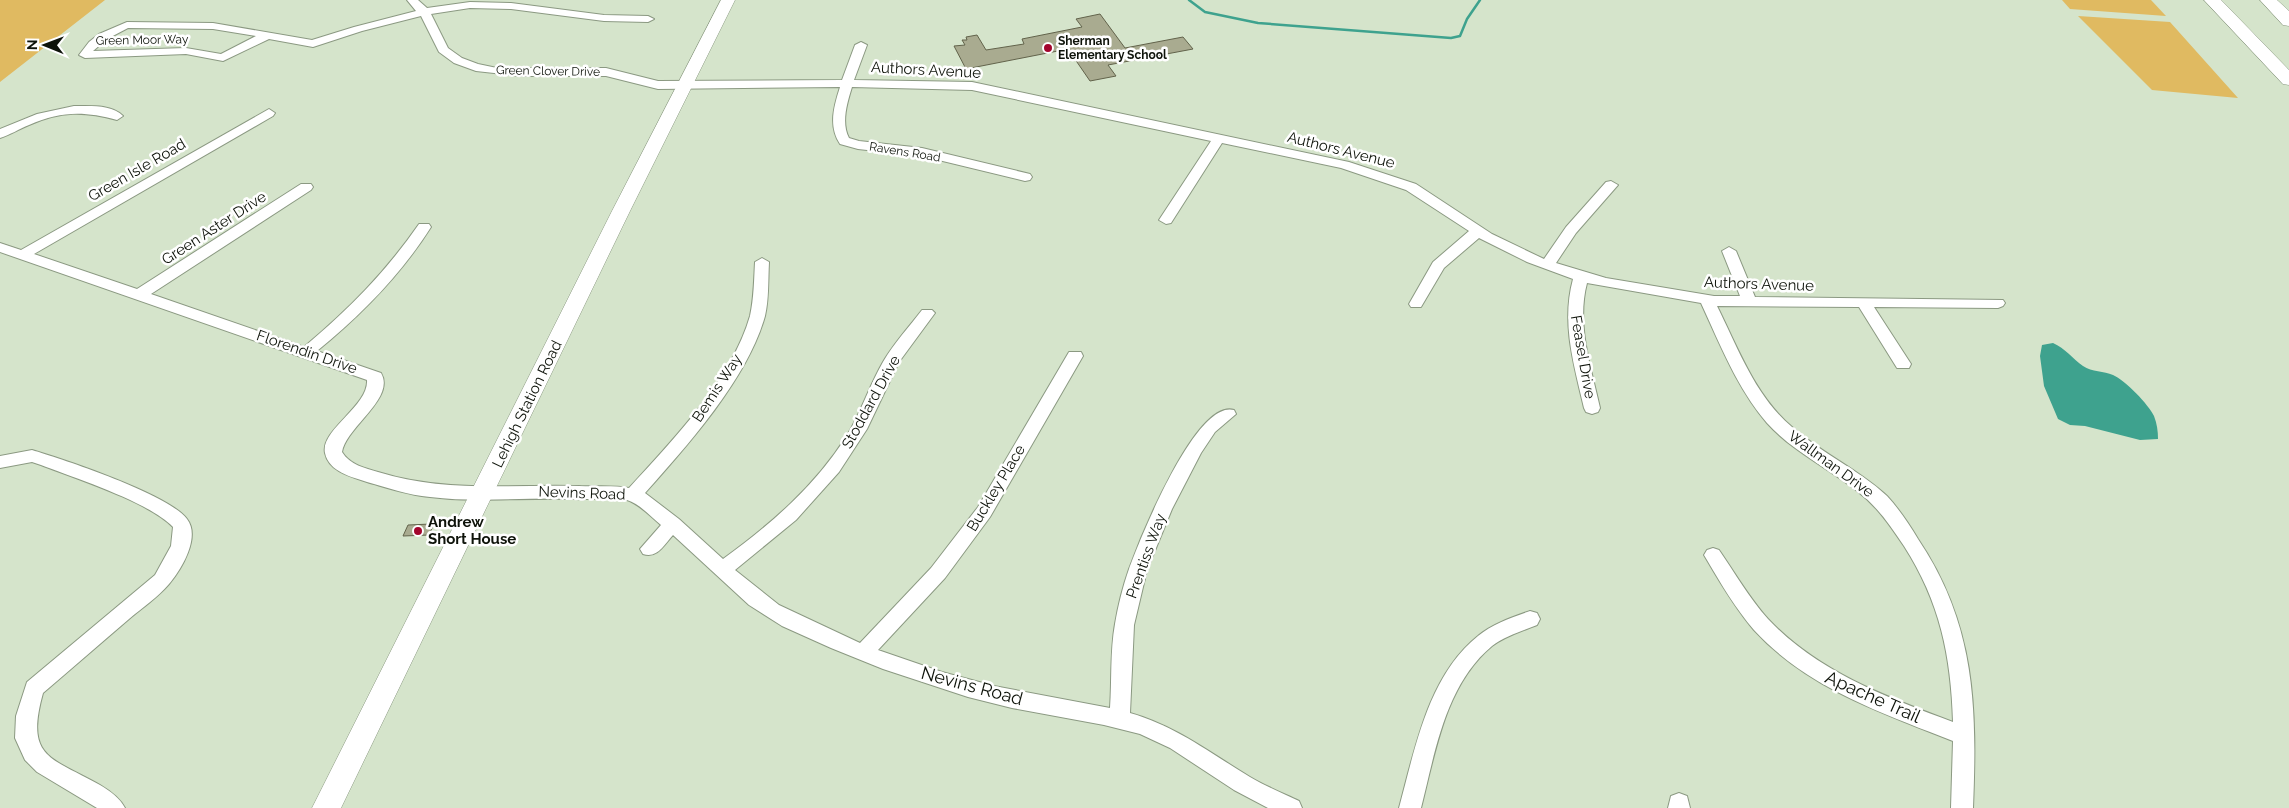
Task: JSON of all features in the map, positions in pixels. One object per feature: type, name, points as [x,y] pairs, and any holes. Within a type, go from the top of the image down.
[{"type":"highway","points":[[2212,0],[2289,80]]},
{"type":"highway","points":[[2268,0],[2289,21]]},
{"type":"main road","name":"Lehigh Station Road","points":[[326,808],[728,0]]},
{"type":"street","name":"Green Clover Drive","points":[[412,0],[424,12],[443,50],[454,59],[468,66],[502,71],[606,72],[650,84],[686,84]]},
{"type":"street","name":"Green Moor Way","points":[[268,35],[223,58],[186,51],[85,55],[90,47],[100,38],[113,30],[127,25],[213,26],[268,35],[313,44],[358,29],[456,6],[484,4],[591,17],[648,19]]},
{"type":"street","points":[[849,83],[861,45]]},
{"type":"street","name":"Ravens Road","points":[[849,83],[838,124],[839,132],[844,141],[858,145],[912,150],[1025,177]]},
{"type":"street","name":"Authors Avenue","points":[[686,84],[930,83],[972,86],[1219,138],[1344,165],[1396,181],[1426,195],[1478,231],[1547,265],[1581,277],[1707,301],[1998,303]]},
{"type":"street","points":[[0,134],[29,120],[56,113],[94,110],[107,111],[117,116]]},
{"type":"street","name":"Green Isle Road","points":[[22,255],[269,113]]},
{"type":"street","points":[[1166,220],[1219,138]]},
{"type":"street","points":[[1547,265],[1571,230],[1611,185]]},
{"type":"street","name":"Green Aster Drive","points":[[139,295],[306,187]]},
{"type":"street","points":[[307,352],[379,288],[412,247],[424,228]]},
{"type":"street","points":[[1416,304],[1438,265],[1478,231]]},
{"type":"street","name":"Florendin Drive","points":[[0,247],[368,372],[375,376],[378,381],[377,388],[333,448],[333,454],[337,461],[347,468],[389,483],[424,492],[482,493]]},
{"type":"street","points":[[1729,251],[1750,302]]},
{"type":"street","name":"Bemis Way","points":[[633,495],[687,433],[735,364],[757,317],[762,262]]},
{"type":"street","name":"Feasel Drive","points":[[1581,277],[1574,302],[1574,315],[1592,408]]},
{"type":"street","name":"Wallman Drive","points":[[1707,301],[1748,381],[1773,419],[1790,436],[1857,480],[1878,499],[1897,521],[1916,550],[1944,604],[1952,630],[1958,663],[1963,735],[1962,808]]},
{"type":"street","points":[[1864,303],[1903,364]]},
{"type":"street","name":"Stoddard Drive","points":[[723,569],[797,509],[831,472],[861,426],[892,361],[927,313]]},
{"type":"street","name":"Buckley Place","points":[[863,652],[938,573],[984,512],[1075,356]]},
{"type":"street","name":"Prentiss Way","points":[[1120,720],[1124,625],[1138,570],[1163,509],[1194,450],[1209,428],[1228,414]]},
{"type":"street","points":[[0,462],[32,456],[47,460],[161,507],[179,519],[183,526],[177,557],[162,580],[34,688],[21,700],[10,719]]},
{"type":"street","name":"Nevins Road","points":[[482,493],[575,492],[633,495],[673,524],[767,607],[785,618],[863,652],[994,695],[1075,708],[1167,735],[1258,793],[1291,808]]},
{"type":"street","points":[[648,550],[673,524]]},
{"type":"street","name":"Apache Trail","points":[[1713,555],[1760,623],[1779,643],[1807,666],[1838,685],[1874,701],[1963,735]]},
{"type":"street","points":[[1410,808],[1443,698],[1459,672],[1483,642],[1530,619]]},
{"type":"street","points":[[11,754],[17,761],[31,769],[86,789],[114,808]]},
{"type":"shaded area","points":[[0,0],[105,0],[0,82]]},
{"type":"shaded area","points":[[2062,0],[2151,0],[2166,16],[2070,9]]},
{"type":"shaded area","points":[[2078,16],[2170,22],[2238,98],[2152,90]]},
{"type":"water","points":[[2053,343],[2083,366],[2113,375],[2130,387],[2154,416],[2158,439],[2140,440],[2085,426],[2070,425],[2058,419],[2044,386],[2040,356],[2042,345]]},
{"type":"building","name":"Sherman Elementary School","points":[[1100,14],[1125,48],[1183,37],[1193,49],[1108,65],[1116,76],[1090,81],[1068,49],[966,69],[954,46],[965,45],[962,40],[967,40],[966,37],[977,35],[986,50],[1024,44],[1022,39],[1082,27],[1076,19]]},
{"type":"building","name":"Andrew Short House","points":[[431,524],[430,526],[433,526],[429,535],[403,536],[408,525]]},
{"type":"waterway","points":[[1189,0],[1205,12],[1258,23],[1451,38],[1460,36],[1467,19],[1480,0]]},
{"type":"place","name":"Sherman Elementary School","points":[[1048,48]]},
{"type":"place","name":"Andrew Short House","points":[[418,531]]}]
